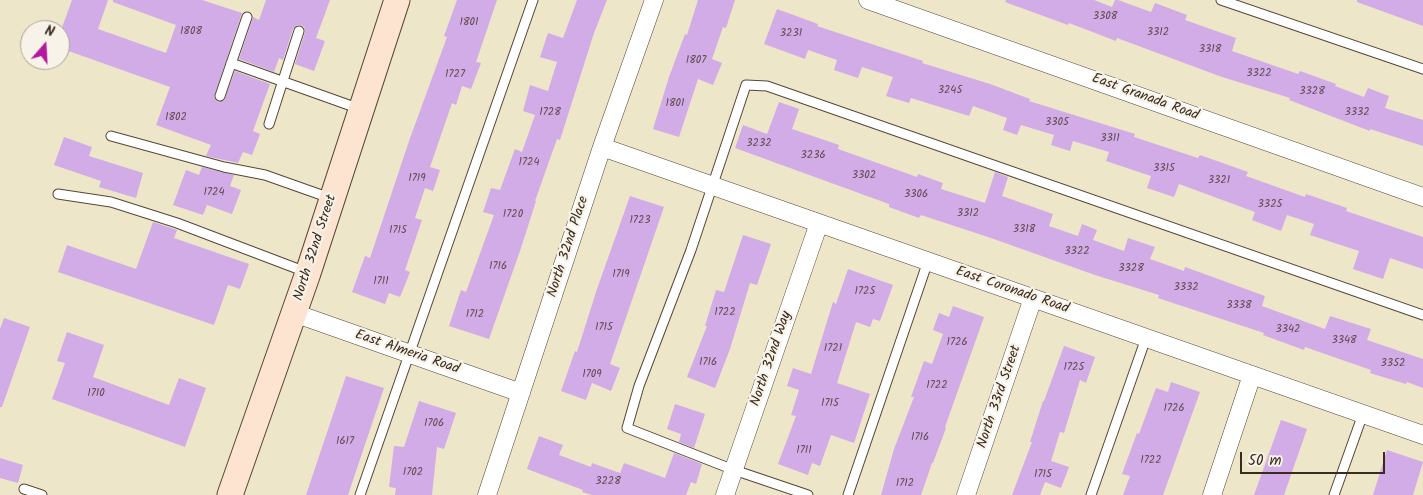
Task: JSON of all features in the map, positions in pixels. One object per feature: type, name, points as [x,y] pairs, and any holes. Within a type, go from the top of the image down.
[{"type":"main road","name":"North 32nd Street","points":[[230,495],[308,273],[397,0]]},
{"type":"street","name":"North 32nd Place","points":[[487,495],[602,147],[654,0]]},
{"type":"street","name":"East Granada Road","points":[[868,0],[1423,197]]},
{"type":"street","name":"East Coronado Road","points":[[602,147],[1423,435]]},
{"type":"street","name":"North 32nd Way","points":[[725,495],[819,223]]},
{"type":"street","name":"North 33rd Street","points":[[966,495],[1033,298]]},
{"type":"street","name":"East Almeria Road","points":[[294,313],[521,393]]},
{"type":"street","points":[[1212,495],[1252,375]]},
{"type":"lane","points":[[360,495],[533,0]]},
{"type":"lane","points":[[1221,0],[1423,69]]},
{"type":"lane","points":[[220,96],[247,17]]},
{"type":"lane","points":[[269,124],[299,31]]},
{"type":"lane","points":[[231,63],[361,109]]},
{"type":"lane","points":[[808,495],[734,470],[627,428],[639,386],[712,186],[746,85],[767,86],[1423,315]]},
{"type":"lane","points":[[111,136],[224,168],[265,175],[332,198]]},
{"type":"lane","points":[[58,194],[111,202],[177,223],[308,273]]},
{"type":"lane","points":[[848,495],[928,261]]},
{"type":"lane","points":[[1091,495],[1146,338]]},
{"type":"lane","points":[[1334,495],[1362,414]]},
{"type":"lane","points":[[24,489],[42,495]]},
{"type":"building","points":[[72,0],[108,0],[98,29],[166,53],[176,25],[113,2],[113,0],[202,0],[242,13],[214,97],[218,102],[224,100],[235,71],[270,84],[253,131],[260,134],[252,155],[243,152],[238,163],[206,156],[211,145],[156,125],[170,87],[70,52],[70,20],[65,20]]},
{"type":"building","points":[[266,0],[330,0],[316,38],[325,41],[314,71],[295,64],[305,32],[304,27],[300,25],[293,29],[283,60],[279,58],[274,72],[239,59],[253,17],[259,20]]},
{"type":"building","points":[[457,0],[497,0],[476,62],[481,63],[471,89],[462,86],[456,105],[452,103],[430,167],[440,170],[433,191],[425,188],[415,218],[422,220],[405,270],[410,272],[400,297],[389,293],[385,304],[352,292],[365,256],[370,258],[409,141],[447,37],[444,36]]},
{"type":"building","points":[[577,0],[607,0],[594,33],[560,140],[557,139],[535,201],[521,248],[489,339],[449,326],[461,290],[466,292],[494,215],[483,212],[491,188],[500,190],[515,149],[522,152],[535,115],[523,111],[530,85],[548,91],[557,62],[540,57],[548,33],[563,38]]},
{"type":"building","points":[[698,0],[735,0],[726,28],[723,27],[712,59],[722,63],[713,85],[698,79],[679,137],[653,129],[669,77],[685,34],[687,35]]},
{"type":"building","points":[[1006,0],[1094,0],[1112,7],[1115,0],[1118,0],[1151,12],[1155,3],[1187,15],[1185,20],[1236,38],[1232,51],[1298,74],[1300,71],[1336,84],[1335,86],[1364,97],[1368,88],[1389,96],[1385,108],[1423,120],[1423,146],[1370,129],[1370,131],[1289,100],[1290,98],[1222,77],[1117,38],[1116,41],[1069,23],[1068,25],[1005,2]]},
{"type":"building","points":[[1357,0],[1423,0],[1423,26],[1357,2]]},
{"type":"building","points":[[777,9],[818,24],[817,26],[923,61],[922,63],[990,84],[1030,99],[1029,101],[1135,134],[1134,137],[1198,158],[1200,155],[1248,172],[1246,176],[1305,197],[1306,194],[1347,208],[1346,211],[1423,237],[1423,269],[1390,258],[1383,279],[1353,269],[1359,251],[1310,235],[1314,224],[1287,215],[1281,231],[1252,220],[1255,212],[1179,184],[1174,197],[1147,188],[1151,176],[1106,161],[1109,152],[1073,141],[1070,151],[1051,145],[1054,135],[1021,125],[1017,135],[1003,130],[1007,118],[973,106],[969,116],[911,98],[909,103],[886,96],[893,77],[862,67],[858,78],[834,70],[837,60],[808,50],[805,59],[764,44]]},
{"type":"building","points":[[779,102],[799,109],[792,129],[839,145],[838,149],[917,177],[918,174],[943,183],[941,189],[985,203],[995,172],[1008,177],[1002,196],[1053,214],[1049,226],[1078,236],[1082,224],[1097,230],[1093,240],[1124,251],[1128,238],[1155,247],[1150,259],[1184,271],[1185,267],[1265,296],[1262,306],[1325,329],[1330,316],[1371,329],[1367,340],[1423,359],[1423,388],[1370,373],[1371,370],[1305,347],[1304,350],[1263,335],[1264,333],[1158,298],[1159,295],[1095,275],[991,238],[921,215],[919,218],[889,207],[889,204],[735,148],[743,125],[767,134]]},
{"type":"building","points":[[64,137],[92,147],[89,156],[143,173],[136,198],[99,187],[101,181],[54,165]]},
{"type":"building","points":[[202,167],[234,175],[230,186],[241,190],[232,214],[207,205],[203,215],[173,205],[186,170],[199,175]]},
{"type":"building","points":[[630,196],[664,207],[610,364],[620,368],[611,391],[592,383],[586,400],[561,391],[575,351],[577,352]]},
{"type":"building","points":[[153,222],[177,230],[174,238],[249,264],[240,289],[228,285],[214,325],[58,272],[67,245],[136,269]]},
{"type":"building","points":[[743,235],[771,244],[757,285],[750,283],[730,349],[715,388],[687,377],[707,326],[705,326],[716,290],[724,292]]},
{"type":"building","points":[[848,269],[893,285],[880,321],[873,319],[870,327],[856,322],[837,383],[870,394],[854,443],[831,435],[820,466],[812,463],[808,475],[778,464],[796,416],[791,415],[799,390],[787,386],[793,368],[811,374],[833,302],[836,304]]},
{"type":"building","points":[[953,306],[984,317],[921,495],[881,495],[894,449],[914,397],[911,397],[924,361],[932,364],[943,334],[933,330],[939,313],[949,317]]},
{"type":"building","points":[[4,318],[30,327],[2,407],[0,407],[0,329]]},
{"type":"building","points":[[67,332],[104,345],[93,377],[169,405],[179,378],[206,388],[185,447],[52,399],[65,363],[57,361]]},
{"type":"building","points":[[1064,346],[1095,357],[1086,383],[1080,380],[1064,433],[1060,432],[1051,461],[1069,467],[1061,488],[1045,482],[1040,495],[1012,495],[1032,442],[1030,442],[1043,401]]},
{"type":"building","points":[[346,376],[384,388],[348,495],[306,495]]},
{"type":"building","points":[[1171,382],[1200,392],[1163,495],[1123,495],[1130,476],[1122,474],[1156,388],[1168,392]]},
{"type":"building","points":[[419,401],[456,413],[444,449],[437,447],[432,495],[395,495],[396,488],[389,487],[394,446],[404,447]]},
{"type":"building","points":[[675,404],[705,414],[694,448],[679,442],[681,434],[667,429]]},
{"type":"building","points":[[1281,420],[1307,429],[1284,495],[1254,495]]},
{"type":"building","points":[[539,436],[563,445],[559,455],[591,467],[592,463],[620,473],[624,463],[665,478],[674,453],[702,464],[696,484],[691,482],[686,495],[592,495],[527,469]]},
{"type":"building","points":[[1387,450],[1423,462],[1413,495],[1373,495]]},
{"type":"building","points":[[0,458],[23,465],[18,483],[0,478]]}]
